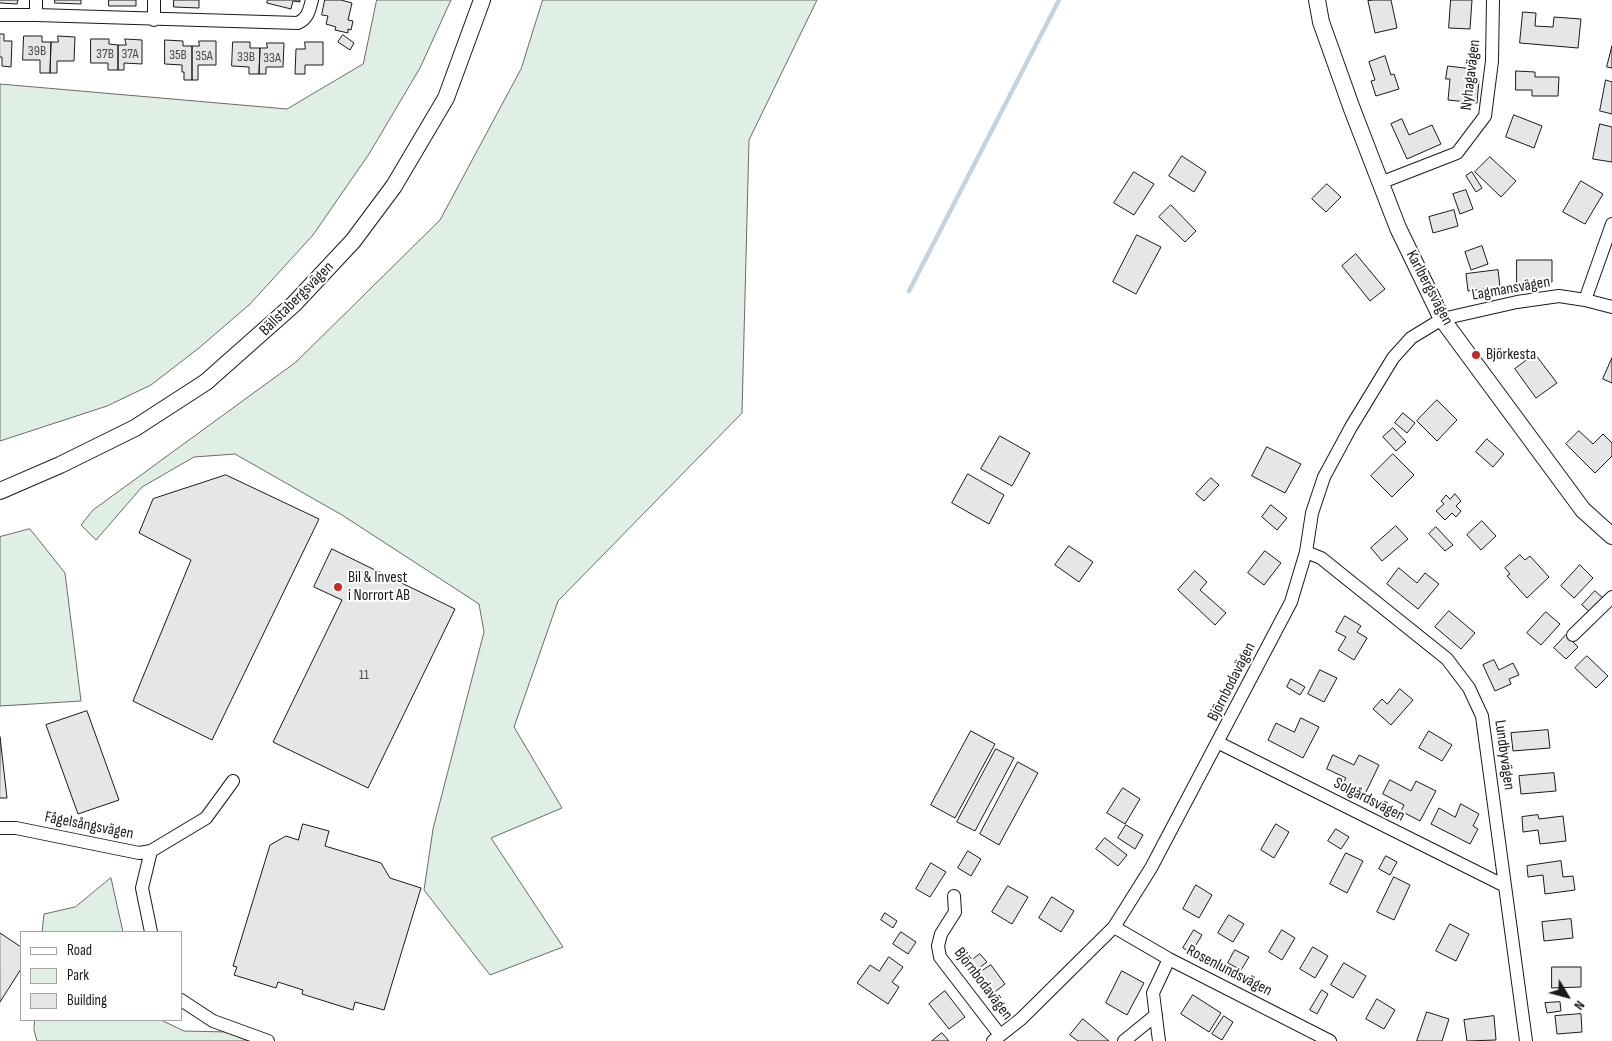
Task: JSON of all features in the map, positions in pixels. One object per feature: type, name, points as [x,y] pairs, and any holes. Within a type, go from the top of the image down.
[{"type":"street","points":[[36,0],[36,15]]},
{"type":"street","points":[[154,0],[154,20]]},
{"type":"street","points":[[0,15],[298,24],[309,13],[312,0]]},
{"type":"street","name":"Bällstabergsvägen","points":[[0,491],[24,482],[135,428],[206,382],[294,304],[354,241],[394,186],[446,98],[482,0]]},
{"type":"street","name":"Karlbergsvägen","points":[[1317,0],[1321,22],[1380,183],[1398,228],[1442,319],[1583,510],[1612,536]]},
{"type":"street","name":"Nyhagavägen","points":[[1380,183],[1457,153],[1485,116],[1492,61],[1493,0]]},
{"type":"street","points":[[1585,300],[1612,224]]},
{"type":"street","name":"Lagmansvägen","points":[[1442,319],[1517,302],[1559,296],[1612,307]]},
{"type":"street","name":"Björnbodavägen","points":[[954,896],[955,912],[941,934],[938,946],[940,957],[997,1038],[1021,1019],[1114,927],[1151,868],[1291,602],[1306,552],[1312,513],[1324,477],[1351,427],[1393,358],[1411,338],[1442,319]]},
{"type":"street","name":"Lundbyvägen","points":[[1306,552],[1321,558],[1447,659],[1469,688],[1482,716],[1526,1041]]},
{"type":"street","points":[[1573,635],[1612,597]]},
{"type":"street","name":"Solgårdsvägen","points":[[1219,742],[1505,886]]},
{"type":"street","name":"Fågelsångsvägen","points":[[0,828],[16,828],[140,853],[151,851],[206,818],[233,781]]},
{"type":"street","points":[[151,851],[142,888],[151,931]]},
{"type":"street","name":"Rosenlundsvägen","points":[[1114,927],[1170,959],[1330,1041]]},
{"type":"street","points":[[1159,1041],[1153,993],[1170,959]]},
{"type":"street","points":[[182,1001],[213,1021],[268,1041]]},
{"type":"street","points":[[1124,1041],[1156,1015]]},
{"type":"green space","points":[[377,0],[451,0],[420,68],[369,154],[313,235],[250,304],[199,348],[151,385],[107,406],[0,441],[0,84],[287,109],[363,64]]},
{"type":"green space","points":[[543,0],[817,0],[749,140],[742,413],[558,601],[514,727],[562,808],[491,838],[563,947],[490,975],[424,890],[433,829],[484,632],[479,604],[342,515],[235,454],[194,457],[142,487],[96,540],[81,525],[93,510],[296,362],[440,220],[521,69]]},
{"type":"green space","points":[[30,529],[65,573],[81,701],[0,706],[0,537]]},
{"type":"green space","points":[[111,878],[123,931],[42,931],[44,914],[75,907]]},
{"type":"green space","points":[[35,1021],[163,1021],[184,1031],[228,1032],[250,1041],[37,1041],[34,1030]]},
{"type":"building","points":[[0,0],[18,0],[17,4],[0,3]]},
{"type":"building","points":[[55,0],[81,0],[81,4],[55,3]]},
{"type":"building","points":[[109,0],[136,0],[136,6],[109,6]]},
{"type":"building","points":[[174,0],[199,0],[199,8],[174,7]]},
{"type":"building","points":[[268,0],[300,0],[300,2],[293,1],[291,9],[267,3]]},
{"type":"building","points":[[325,0],[341,0],[352,3],[348,20],[353,21],[351,30],[348,29],[348,33],[335,30],[336,27],[326,24],[328,16],[322,15]]},
{"type":"building","points":[[1391,0],[1397,28],[1375,33],[1368,1]]},
{"type":"building","points":[[1451,0],[1472,0],[1470,29],[1449,28]]},
{"type":"building","points":[[1523,12],[1536,13],[1535,26],[1553,27],[1554,17],[1581,19],[1578,48],[1520,43]]},
{"type":"building","points":[[0,34],[4,34],[4,41],[12,41],[11,67],[2,66]]},
{"type":"building","points":[[343,35],[354,43],[350,50],[338,42]]},
{"type":"building","points":[[24,36],[42,36],[42,42],[51,42],[50,73],[40,73],[40,60],[23,60]]},
{"type":"building","points":[[58,36],[75,37],[74,61],[57,61],[57,73],[50,73],[51,42],[58,42]]},
{"type":"building","points":[[91,39],[109,39],[109,44],[118,45],[118,70],[108,70],[108,63],[91,63]]},
{"type":"building","points":[[125,39],[142,40],[142,64],[124,63],[124,70],[118,70],[118,45],[126,45]]},
{"type":"building","points":[[165,40],[183,41],[183,46],[192,46],[192,80],[184,80],[182,65],[165,64]]},
{"type":"building","points":[[199,41],[216,41],[216,65],[198,65],[198,80],[192,80],[192,46],[199,46]]},
{"type":"building","points":[[233,42],[250,42],[250,48],[260,48],[259,74],[249,74],[249,67],[232,66]]},
{"type":"building","points":[[305,42],[323,42],[323,65],[305,65],[305,74],[295,74],[296,49],[305,49]]},
{"type":"building","points":[[267,43],[284,43],[283,67],[266,67],[266,74],[259,74],[260,48],[267,48]]},
{"type":"building","points":[[1612,46],[1612,68],[1607,67]]},
{"type":"building","points":[[1385,56],[1391,75],[1394,74],[1399,89],[1376,96],[1371,81],[1375,80],[1369,62]]},
{"type":"building","points":[[1448,66],[1473,69],[1472,79],[1479,80],[1477,103],[1448,100],[1450,79],[1446,79]]},
{"type":"building","points":[[1516,71],[1535,72],[1535,77],[1559,77],[1558,96],[1532,96],[1532,90],[1516,90]]},
{"type":"building","points":[[1606,80],[1612,82],[1612,114],[1600,111]]},
{"type":"building","points":[[1514,115],[1542,126],[1534,148],[1506,137]]},
{"type":"building","points":[[1402,119],[1409,135],[1432,125],[1441,144],[1407,159],[1391,124]]},
{"type":"building","points":[[1600,124],[1612,127],[1612,162],[1593,159]]},
{"type":"building","points":[[1182,156],[1206,172],[1194,192],[1169,176]]},
{"type":"building","points":[[1490,157],[1516,181],[1501,197],[1475,172]]},
{"type":"building","points":[[1134,172],[1154,184],[1134,215],[1114,203]]},
{"type":"building","points":[[1472,172],[1482,188],[1476,192],[1466,176]]},
{"type":"building","points":[[1581,181],[1603,194],[1585,224],[1563,212]]},
{"type":"building","points":[[1327,184],[1341,197],[1326,212],[1312,199]]},
{"type":"building","points":[[1466,190],[1473,209],[1460,214],[1453,194]]},
{"type":"building","points":[[1171,205],[1196,231],[1185,242],[1159,217]]},
{"type":"building","points":[[1454,210],[1458,226],[1433,233],[1429,217]]},
{"type":"building","points":[[1137,235],[1161,247],[1136,294],[1113,282]]},
{"type":"building","points":[[1482,246],[1488,264],[1471,270],[1465,252]]},
{"type":"building","points":[[1356,254],[1385,289],[1370,301],[1342,266]]},
{"type":"building","points":[[1517,260],[1552,260],[1552,282],[1517,283]]},
{"type":"building","points":[[1498,270],[1500,287],[1468,291],[1466,274]]},
{"type":"building","points":[[1535,354],[1557,383],[1536,398],[1515,369]]},
{"type":"building","points":[[1612,358],[1612,383],[1603,379]]},
{"type":"building","points":[[1437,400],[1457,420],[1437,441],[1417,421]]},
{"type":"building","points":[[1403,413],[1415,423],[1407,433],[1395,423]]},
{"type":"building","points":[[1393,428],[1406,442],[1396,451],[1383,437]]},
{"type":"building","points":[[1579,431],[1593,444],[1603,434],[1612,443],[1612,456],[1595,473],[1566,444]]},
{"type":"building","points":[[1000,436],[1030,453],[1012,486],[981,469]]},
{"type":"building","points":[[1487,439],[1504,454],[1493,467],[1476,452]]},
{"type":"building","points":[[1267,447],[1301,464],[1285,493],[1252,476]]},
{"type":"building","points":[[1393,454],[1414,475],[1392,497],[1371,476]]},
{"type":"building","points":[[968,474],[1004,495],[989,524],[952,503]]},
{"type":"building","points":[[226,475],[319,519],[212,740],[133,701],[191,560],[139,533],[153,499]]},
{"type":"building","points":[[1211,478],[1219,485],[1204,501],[1196,494]]},
{"type":"building","points":[[1455,494],[1461,501],[1456,506],[1461,511],[1456,517],[1452,513],[1445,520],[1436,511],[1444,504],[1441,501],[1446,495],[1450,499]]},
{"type":"building","points":[[1271,505],[1287,518],[1277,530],[1262,517]]},
{"type":"building","points":[[1482,521],[1496,536],[1481,550],[1467,535]]},
{"type":"building","points":[[1396,526],[1408,539],[1382,561],[1371,548]]},
{"type":"building","points":[[1436,527],[1453,545],[1445,551],[1429,534]]},
{"type":"building","points":[[1069,546],[1093,562],[1079,582],[1055,565]]},
{"type":"building","points":[[332,549],[455,609],[368,788],[273,742],[342,600],[314,587]]},
{"type":"building","points":[[1265,551],[1281,563],[1264,585],[1248,573]]},
{"type":"building","points":[[1520,555],[1525,560],[1530,556],[1549,577],[1527,598],[1507,576],[1510,574],[1505,568]]},
{"type":"building","points":[[1580,565],[1593,578],[1574,598],[1561,586]]},
{"type":"building","points":[[1399,568],[1417,583],[1425,573],[1439,584],[1418,609],[1387,584]]},
{"type":"building","points":[[1195,571],[1207,582],[1200,590],[1226,613],[1215,625],[1178,590]]},
{"type":"building","points":[[1595,591],[1603,598],[1590,612],[1582,605]]},
{"type":"building","points":[[1449,611],[1475,633],[1461,649],[1435,627]]},
{"type":"building","points":[[1546,612],[1560,624],[1541,645],[1527,633]]},
{"type":"building","points":[[1345,616],[1361,626],[1357,632],[1367,638],[1354,660],[1338,650],[1346,637],[1336,632]]},
{"type":"building","points":[[1566,635],[1578,647],[1566,659],[1554,648]]},
{"type":"building","points":[[1587,656],[1608,676],[1596,688],[1575,668]]},
{"type":"building","points":[[1494,660],[1499,670],[1513,663],[1519,675],[1509,679],[1511,684],[1495,691],[1483,665]]},
{"type":"building","points":[[1320,670],[1337,678],[1324,702],[1308,694]]},
{"type":"building","points":[[1291,679],[1305,687],[1300,695],[1287,687]]},
{"type":"building","points":[[1400,689],[1413,700],[1391,725],[1373,709],[1382,699],[1387,704]]},
{"type":"building","points":[[87,711],[119,800],[78,814],[46,725]]},
{"type":"building","points":[[1301,718],[1319,727],[1303,758],[1268,740],[1276,723],[1294,732]]},
{"type":"building","points":[[1548,730],[1550,748],[1513,751],[1511,733]]},
{"type":"building","points":[[971,731],[995,744],[955,818],[931,805]]},
{"type":"building","points":[[1429,731],[1452,745],[1442,761],[1419,748]]},
{"type":"building","points":[[0,737],[7,798],[0,798]]},
{"type":"building","points":[[996,749],[1014,758],[975,831],[957,822]]},
{"type":"building","points":[[1333,755],[1354,765],[1359,755],[1379,765],[1365,794],[1343,783],[1346,778],[1327,769]]},
{"type":"building","points":[[1018,762],[1038,773],[999,845],[980,834]]},
{"type":"building","points":[[1554,773],[1556,791],[1521,794],[1519,776]]},
{"type":"building","points":[[1390,780],[1411,791],[1416,781],[1436,791],[1420,821],[1401,811],[1404,805],[1383,794]]},
{"type":"building","points":[[1123,788],[1140,799],[1125,824],[1107,813]]},
{"type":"building","points":[[1461,804],[1479,814],[1473,826],[1478,829],[1470,844],[1431,824],[1439,808],[1455,817]]},
{"type":"building","points":[[1538,815],[1539,819],[1563,816],[1566,841],[1540,844],[1538,830],[1523,832],[1522,817]]},
{"type":"building","points":[[303,824],[329,831],[325,846],[381,863],[390,878],[421,888],[384,1010],[355,1002],[353,1010],[302,994],[303,990],[278,982],[276,988],[234,975],[237,967],[233,966],[270,845],[286,836],[298,840]]},
{"type":"building","points":[[1276,824],[1289,832],[1274,858],[1261,850]]},
{"type":"building","points":[[1126,825],[1143,835],[1135,849],[1118,838]]},
{"type":"building","points":[[1336,829],[1349,837],[1341,849],[1328,841]]},
{"type":"building","points":[[1105,838],[1127,855],[1118,866],[1096,849]]},
{"type":"building","points":[[968,851],[981,859],[971,876],[958,868]]},
{"type":"building","points":[[1346,853],[1363,861],[1347,893],[1330,884]]},
{"type":"building","points":[[1386,856],[1397,862],[1390,875],[1379,869]]},
{"type":"building","points":[[1561,861],[1563,877],[1573,876],[1575,890],[1545,894],[1543,875],[1528,877],[1527,866]]},
{"type":"building","points":[[931,863],[946,872],[930,897],[916,889]]},
{"type":"building","points":[[1394,877],[1410,885],[1394,920],[1377,912]]},
{"type":"building","points":[[1196,885],[1212,895],[1199,918],[1183,909]]},
{"type":"building","points":[[1008,886],[1028,897],[1012,924],[992,912]]},
{"type":"building","points":[[1052,897],[1074,911],[1061,932],[1039,918]]},
{"type":"building","points":[[885,913],[897,921],[893,928],[881,920]]},
{"type":"building","points":[[1229,915],[1244,924],[1233,942],[1218,933]]},
{"type":"building","points":[[1571,919],[1573,938],[1544,941],[1542,922]]},
{"type":"building","points":[[1450,924],[1469,934],[1456,961],[1436,951]]},
{"type":"building","points":[[1194,930],[1202,935],[1191,953],[1183,948]]},
{"type":"building","points":[[1282,930],[1295,938],[1282,960],[1269,952]]},
{"type":"building","points":[[901,932],[916,942],[908,954],[893,944]]},
{"type":"building","points":[[0,933],[20,946],[20,971],[0,1002]]},
{"type":"building","points":[[1313,947],[1328,956],[1315,978],[1300,969]]},
{"type":"building","points":[[1235,950],[1249,957],[1241,970],[1228,963]]},
{"type":"building","points":[[980,954],[987,962],[975,971],[968,963]]},
{"type":"building","points":[[889,957],[903,967],[892,982],[899,987],[888,1004],[857,983],[870,965],[879,971]]},
{"type":"building","points":[[1344,963],[1366,976],[1353,998],[1331,985]]},
{"type":"building","points":[[991,965],[1005,984],[991,995],[976,975]]},
{"type":"building","points":[[1552,967],[1581,967],[1581,987],[1552,988]]},
{"type":"building","points":[[1122,971],[1144,983],[1127,1015],[1106,1003]]},
{"type":"building","points":[[1322,990],[1328,994],[1317,1014],[1310,1010]]},
{"type":"building","points":[[945,991],[965,1017],[949,1029],[929,1004]]},
{"type":"building","points":[[1193,995],[1221,1013],[1209,1032],[1181,1014]]},
{"type":"building","points":[[1377,999],[1395,1010],[1384,1029],[1366,1019]]},
{"type":"building","points":[[1560,1002],[1561,1011],[1547,1013],[1545,1003]]},
{"type":"building","points":[[1427,1012],[1449,1019],[1442,1041],[1417,1041]]},
{"type":"building","points":[[1581,1014],[1582,1032],[1557,1034],[1555,1016]]},
{"type":"building","points":[[1224,1016],[1233,1022],[1222,1040],[1212,1034]]},
{"type":"building","points":[[1494,1016],[1496,1040],[1467,1041],[1464,1020]]},
{"type":"building","points":[[1083,1019],[1109,1041],[1078,1041],[1070,1035]]},
{"type":"building","points":[[942,1033],[949,1041],[932,1041]]},
{"type":"waterway","points":[[909,291],[1059,0]]},
{"type":"place","name":"Björkesta","points":[[1476,355]]},
{"type":"place","name":"Bil & Invest i Norrort AB","points":[[338,587]]}]
